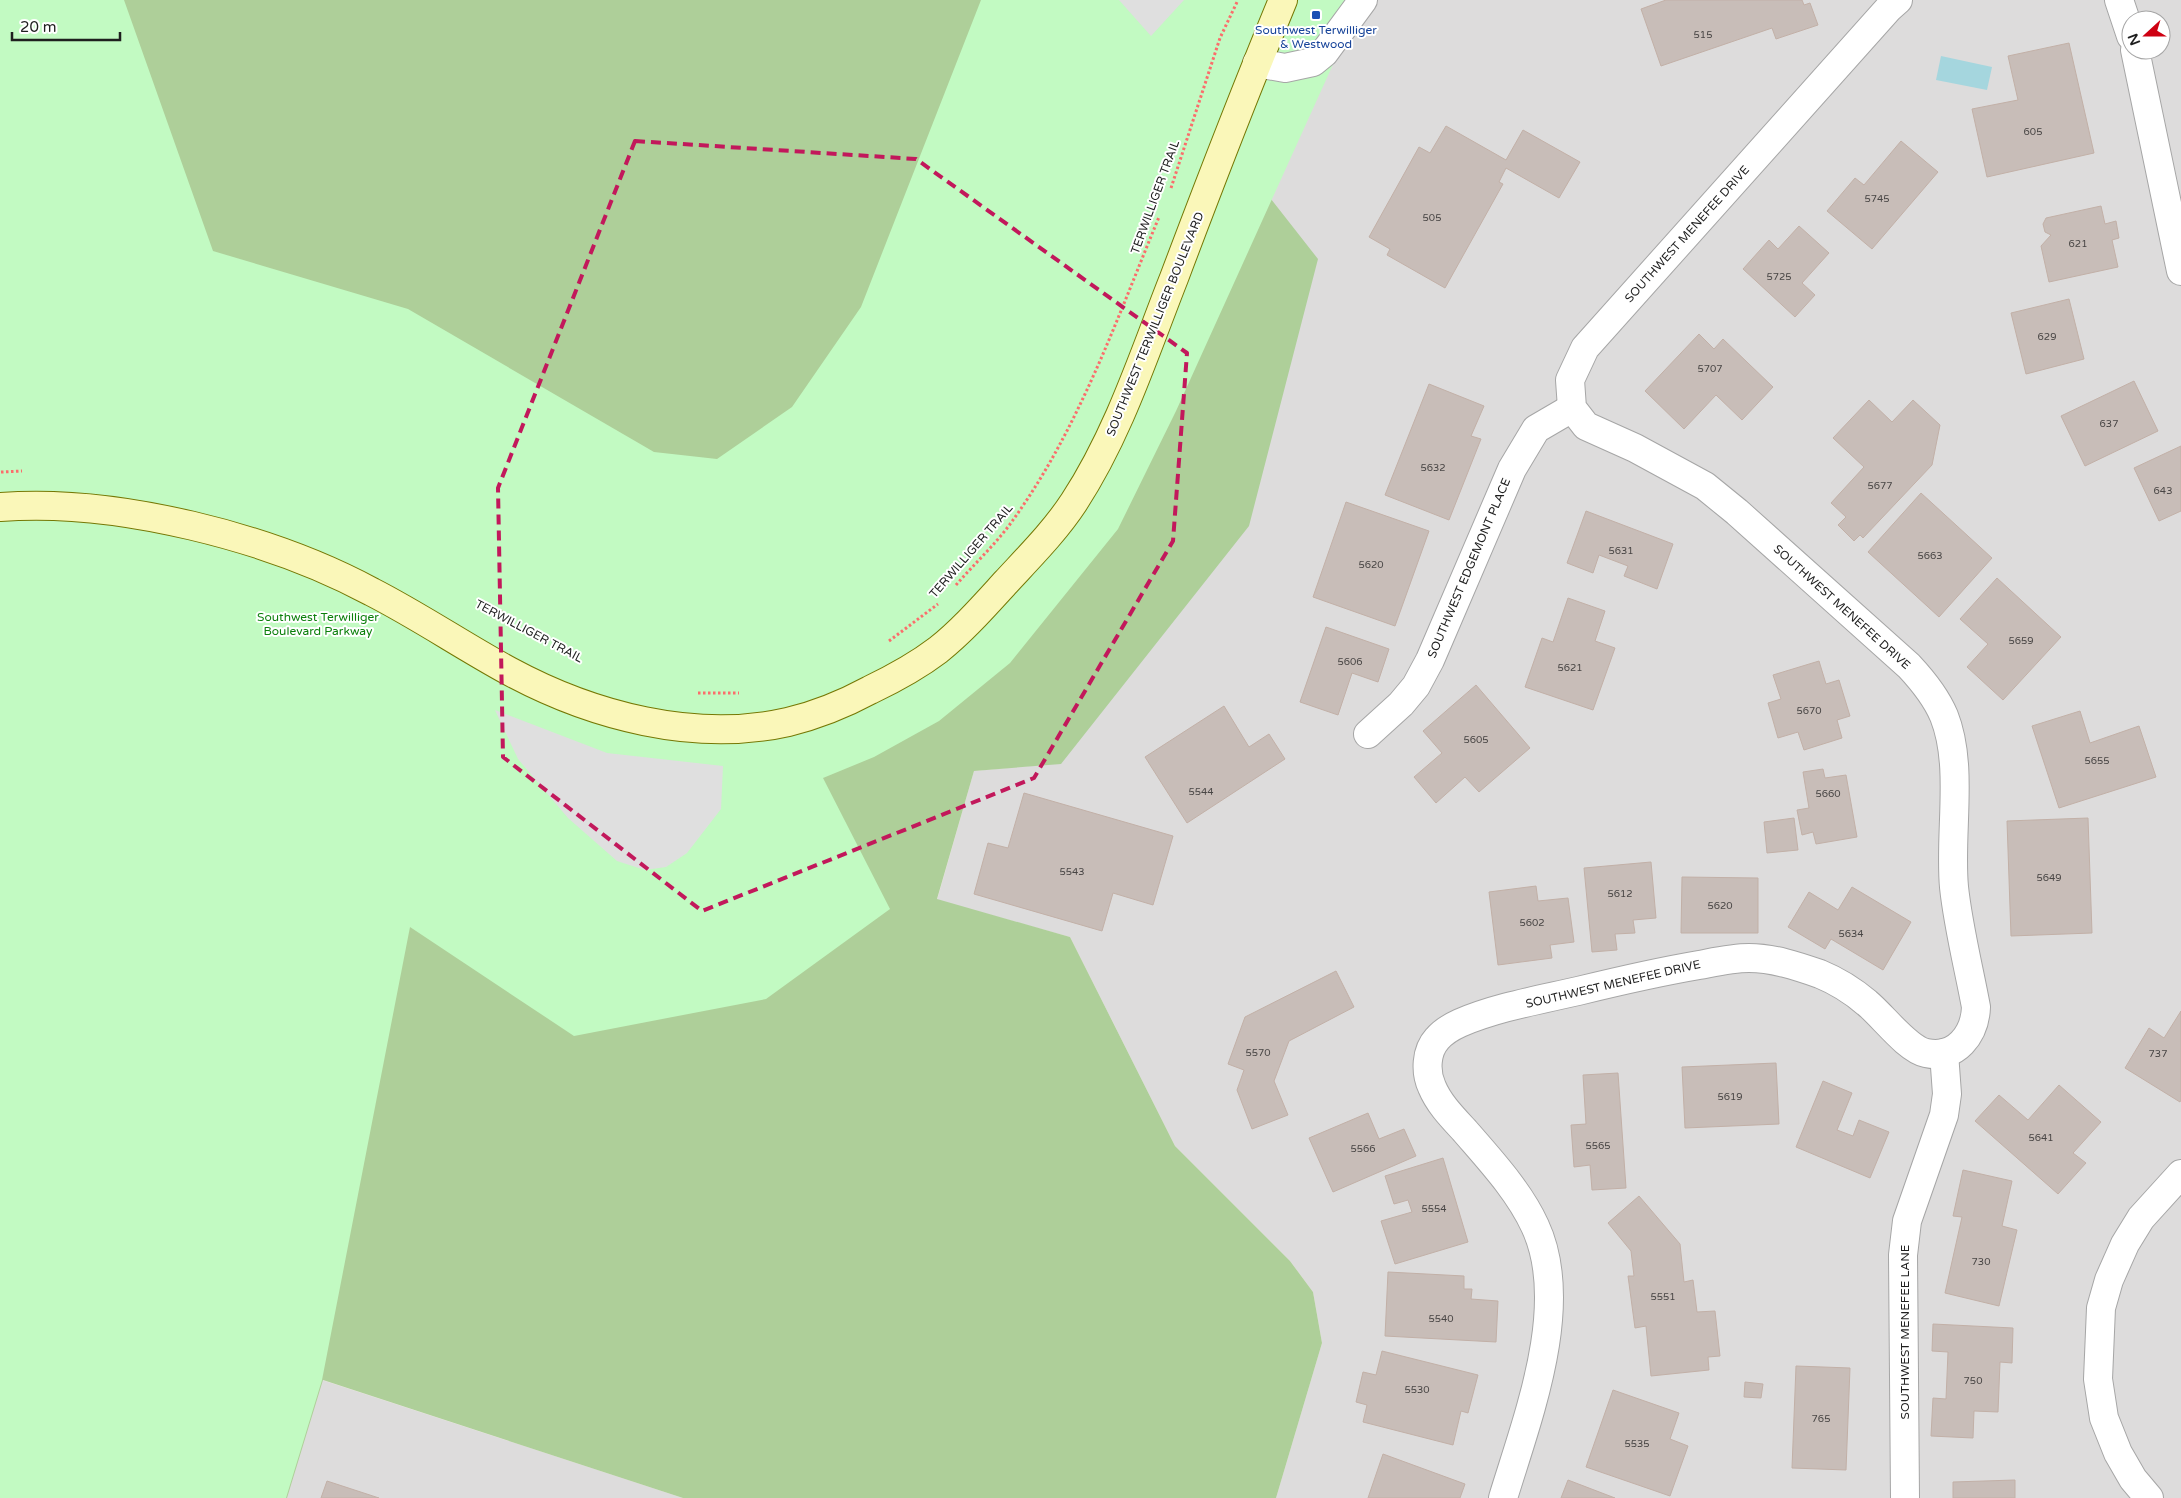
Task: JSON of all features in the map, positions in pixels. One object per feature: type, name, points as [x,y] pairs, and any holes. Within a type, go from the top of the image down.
[{"type":"main road","name":"SOUTHWEST TERWILLIGER BOULEVARD","points":[[0,508],[52,506],[102,510],[174,522],[304,559],[371,591],[513,673],[570,699],[616,714],[641,720],[711,730],[787,722],[822,711],[882,684],[912,668],[936,651],[974,618],[1047,537],[1073,502],[1120,419],[1283,0]]},
{"type":"street","points":[[1258,63],[1285,68],[1313,62],[1324,53],[1363,0]]},
{"type":"street","name":"SOUTHWEST MENEFEE DRIVE","points":[[1503,1498],[1540,1372],[1549,1324],[1549,1281],[1536,1226],[1500,1173],[1440,1102],[1431,1086],[1428,1058],[1434,1041],[1444,1032],[1458,1024],[1509,1008],[1657,972],[1751,958],[1794,965],[1824,976],[1850,990],[1868,1003],[1912,1046],[1924,1053],[1944,1053],[1966,1040],[1976,1020],[1976,1007],[1954,887],[1951,737],[1944,715],[1932,693],[1909,666],[1737,512],[1705,486],[1643,452],[1586,426],[1572,408],[1570,380],[1585,348],[1898,0]]},
{"type":"street","points":[[2137,60],[2181,271]]},
{"type":"street","name":"SOUTHWEST EDGEMONT PLACE","points":[[1368,734],[1401,704],[1416,686],[1430,660],[1512,469],[1536,429],[1572,408]]},
{"type":"street","name":"SOUTHWEST MENEFEE LANE","points":[[1905,1498],[1903,1255],[1907,1221],[1944,1115],[1947,1094],[1944,1053]]},
{"type":"street","points":[[2148,1498],[2133,1479],[2118,1454],[2104,1418],[2098,1379],[2101,1308],[2109,1280],[2125,1244],[2137,1224],[2181,1174]]},
{"type":"path","name":"TERWILLIGER TRAIL","points":[[1170,189],[1220,38],[1238,0]]},
{"type":"path","name":"TERWILLIGER TRAIL","points":[[954,586],[1013,521],[1066,436],[1091,383],[1163,208]]},
{"type":"path","points":[[0,472],[29,472]]},
{"type":"path","name":"TERWILLIGER TRAIL","points":[[885,643],[941,601]]},
{"type":"path","points":[[690,693],[745,693]]},
{"type":"highlighted area","points":[[635,141],[916,159],[1187,353],[1173,541],[1034,778],[702,911],[503,757],[498,488]]},
{"type":"shaded area","points":[[1119,0],[1184,0],[1151,36]]},
{"type":"shaded area","points":[[1343,0],[2181,0],[2181,1498],[1276,1498],[1322,1343],[1313,1292],[1290,1261],[1175,1146],[1070,937],[937,900],[974,771],[1061,763],[1267,194]]},
{"type":"shaded area","points":[[495,710],[607,753],[723,766],[721,809],[687,853],[666,867],[645,870],[617,861],[568,818],[518,759]]},
{"type":"shaded area","points":[[322,1380],[683,1498],[286,1498]]},
{"type":"green space","points":[[0,0],[1108,0],[1054,427],[377,539]]},
{"type":"green space","name":"Southwest Terwilliger Boulevard Parkway","points":[[0,0],[124,0],[213,251],[408,309],[654,452],[717,459],[792,407],[861,307],[981,0],[1374,0],[1340,49],[1176,411],[1118,529],[1010,663],[939,721],[874,757],[823,778],[890,909],[766,999],[574,1036],[410,927],[322,1380],[286,1498],[0,1498]]},
{"type":"green space","points":[[1267,194],[1318,259],[1249,526],[1061,764],[974,771],[937,899],[1070,937],[1175,1146],[1290,1261],[1313,1292],[1322,1343],[1276,1498],[683,1498],[323,1380],[287,1498],[0,1498],[495,710]]},
{"type":"water","points":[[1941,56],[1992,67],[1987,90],[1936,80]]},
{"type":"building","points":[[1666,0],[1802,0],[1804,5],[1810,3],[1818,25],[1776,39],[1772,28],[1661,66],[1641,9]]},
{"type":"building","points":[[2069,43],[2094,153],[1987,177],[1972,109],[2018,100],[2008,56]]},
{"type":"building","points":[[1446,126],[1506,160],[1523,130],[1580,162],[1559,198],[1506,168],[1499,182],[1503,184],[1445,288],[1387,255],[1390,249],[1369,237],[1419,147],[1430,153]]},
{"type":"building","points":[[1901,141],[1938,172],[1872,249],[1827,211],[1855,178],[1864,185]]},
{"type":"building","points":[[2101,206],[2105,224],[2116,221],[2119,238],[2112,240],[2118,267],[2049,282],[2041,246],[2051,235],[2045,232],[2043,224],[2046,218]]},
{"type":"building","points":[[1799,226],[1829,253],[1802,283],[1815,295],[1795,317],[1743,269],[1769,240],[1778,249]]},
{"type":"building","points":[[2069,299],[2084,359],[2026,374],[2011,313]]},
{"type":"building","points":[[1699,334],[1714,349],[1723,339],[1773,387],[1742,420],[1716,395],[1684,429],[1645,391]]},
{"type":"building","points":[[2134,381],[2158,431],[2085,466],[2061,416]]},
{"type":"building","points":[[1429,384],[1484,406],[1471,436],[1481,439],[1449,520],[1385,495]]},
{"type":"building","points":[[1869,400],[1892,422],[1913,400],[1940,425],[1932,465],[1863,538],[1860,535],[1854,541],[1838,525],[1846,517],[1831,503],[1864,467],[1833,438]]},
{"type":"building","points":[[2181,446],[2181,511],[2159,521],[2134,468]]},
{"type":"building","points":[[1921,493],[1992,558],[1939,617],[1868,552]]},
{"type":"building","points":[[1346,502],[1429,531],[1395,626],[1313,597]]},
{"type":"building","points":[[1586,511],[1673,544],[1657,589],[1624,576],[1628,566],[1599,555],[1593,573],[1567,563]]},
{"type":"building","points":[[1997,578],[2061,637],[2003,700],[1967,667],[1988,644],[1960,619]]},
{"type":"building","points":[[1568,598],[1605,611],[1595,641],[1615,648],[1593,710],[1525,687],[1542,638],[1553,642]]},
{"type":"building","points":[[1326,627],[1389,649],[1378,682],[1352,673],[1338,715],[1300,702]]},
{"type":"building","points":[[1819,661],[1826,684],[1839,680],[1850,716],[1837,720],[1842,738],[1804,750],[1798,732],[1778,738],[1768,703],[1781,699],[1773,675]]},
{"type":"building","points":[[1476,685],[1530,748],[1479,792],[1465,777],[1436,803],[1414,777],[1442,753],[1423,731]]},
{"type":"building","points":[[1224,706],[1249,747],[1269,734],[1285,759],[1187,823],[1145,757]]},
{"type":"building","points":[[2080,711],[2090,743],[2139,726],[2156,777],[2059,808],[2032,726]]},
{"type":"building","points":[[1823,769],[1825,778],[1846,775],[1857,837],[1816,844],[1813,832],[1802,835],[1797,810],[1809,808],[1803,772]]},
{"type":"building","points":[[1024,793],[1173,836],[1153,905],[1113,893],[1102,931],[974,894],[988,843],[1008,848]]},
{"type":"building","points":[[1794,818],[1798,850],[1767,853],[1764,822]]},
{"type":"building","points":[[2088,818],[2092,933],[2011,936],[2007,821]]},
{"type":"building","points":[[1651,862],[1656,918],[1633,920],[1635,933],[1615,934],[1617,950],[1592,952],[1584,868]]},
{"type":"building","points":[[1682,877],[1758,878],[1758,933],[1681,933]]},
{"type":"building","points":[[1536,886],[1538,901],[1568,898],[1574,942],[1550,945],[1552,958],[1498,965],[1489,892]]},
{"type":"building","points":[[1852,887],[1911,922],[1883,970],[1831,939],[1825,949],[1788,927],[1809,892],[1838,910]]},
{"type":"building","points":[[1336,971],[1354,1007],[1289,1041],[1274,1081],[1288,1115],[1252,1129],[1237,1090],[1244,1070],[1228,1064],[1245,1017]]},
{"type":"building","points":[[2181,1011],[2180,1102],[2125,1068],[2149,1028],[2164,1038]]},
{"type":"building","points":[[1776,1063],[1779,1124],[1685,1128],[1682,1067]]},
{"type":"building","points":[[1618,1073],[1626,1188],[1592,1190],[1590,1165],[1574,1167],[1571,1125],[1586,1124],[1583,1075]]},
{"type":"building","points":[[1823,1081],[1852,1093],[1837,1130],[1853,1136],[1859,1120],[1889,1132],[1870,1178],[1796,1147]]},
{"type":"building","points":[[2059,1085],[2101,1122],[2073,1153],[2086,1163],[2058,1194],[1975,1121],[1999,1095],[2028,1120]]},
{"type":"building","points":[[1368,1113],[1379,1139],[1404,1129],[1416,1156],[1333,1192],[1309,1138]]},
{"type":"building","points":[[1443,1158],[1468,1242],[1395,1264],[1381,1221],[1412,1212],[1408,1200],[1394,1204],[1385,1176]]},
{"type":"building","points":[[1963,1170],[2012,1181],[2002,1226],[2017,1230],[1999,1306],[1945,1293],[1962,1217],[1953,1216]]},
{"type":"building","points":[[1639,1196],[1680,1244],[1684,1282],[1693,1280],[1697,1312],[1715,1311],[1720,1356],[1708,1357],[1709,1370],[1651,1376],[1646,1326],[1635,1328],[1628,1276],[1634,1276],[1631,1251],[1608,1223]]},
{"type":"building","points":[[1388,1272],[1464,1276],[1464,1289],[1472,1289],[1471,1299],[1498,1301],[1496,1342],[1385,1336]]},
{"type":"building","points":[[1933,1324],[2013,1328],[2012,1363],[2000,1362],[1998,1412],[1974,1411],[1973,1438],[1931,1436],[1933,1398],[1946,1399],[1948,1352],[1932,1351]]},
{"type":"building","points":[[1382,1351],[1478,1375],[1468,1413],[1461,1411],[1453,1445],[1363,1422],[1367,1405],[1356,1402],[1363,1372],[1376,1375]]},
{"type":"building","points":[[1796,1366],[1850,1368],[1846,1470],[1792,1468]]},
{"type":"building","points":[[1745,1382],[1763,1384],[1761,1398],[1744,1397]]},
{"type":"building","points":[[1613,1390],[1679,1413],[1670,1439],[1688,1446],[1670,1496],[1586,1467]]},
{"type":"building","points":[[1383,1454],[1465,1484],[1460,1498],[1368,1498]]},
{"type":"building","points":[[1568,1480],[1615,1498],[1561,1498]]},
{"type":"building","points":[[2015,1480],[2015,1498],[1953,1498],[1953,1482]]},
{"type":"building","points":[[327,1481],[379,1498],[321,1498]]},
{"type":"place","name":"Southwest Terwilliger & Westwood","points":[[1316,15]]}]
